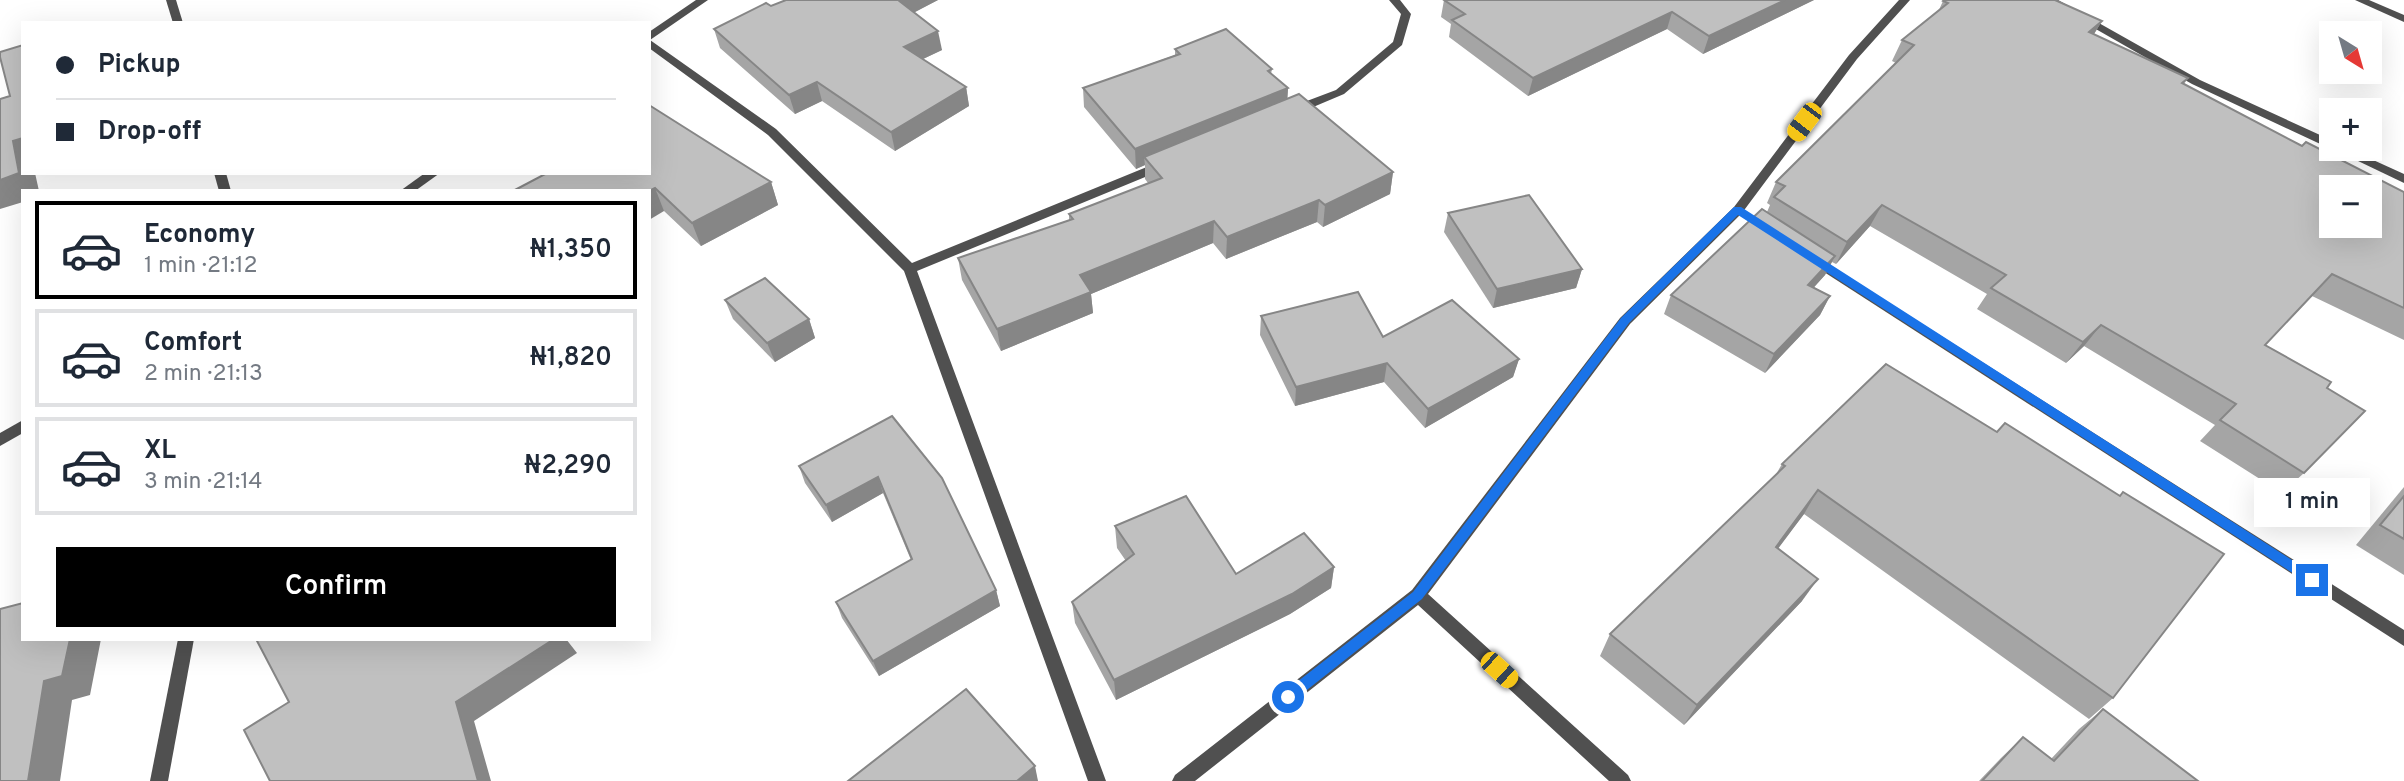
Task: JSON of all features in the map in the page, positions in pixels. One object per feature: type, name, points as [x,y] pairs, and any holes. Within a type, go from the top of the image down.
[{"type":"street","points":[[172,0],[177,21]]},
{"type":"street","points":[[651,39],[703,0]]},
{"type":"street","points":[[1276,118],[1340,92],[1398,43],[1406,14],[1394,0]]},
{"type":"street","points":[[1181,781],[1418,596],[1625,321],[1743,213],[1853,57],[1905,0]]},
{"type":"street","points":[[2050,0],[2196,82],[2319,139]]},
{"type":"street","points":[[2360,0],[2404,19]]},
{"type":"street","points":[[651,41],[772,132],[910,269],[1097,781]]},
{"type":"street","points":[[910,269],[1175,159]]},
{"type":"street","points":[[2365,161],[2404,179]]},
{"type":"street","points":[[410,189],[431,175]]},
{"type":"street","points":[[1796,247],[2404,639]]},
{"type":"street","points":[[0,440],[21,427]]},
{"type":"street","points":[[1418,596],[1622,781]]},
{"type":"street","points":[[159,781],[186,641]]},
{"type":"building","points":[[786,0],[898,0],[938,31],[904,47],[966,87],[891,132],[817,82],[789,95],[714,29],[766,3],[771,6]]},
{"type":"building","points":[[1444,0],[1785,0],[1709,36],[1672,12],[1533,78],[1452,20],[1465,14]]},
{"type":"building","points":[[2055,0],[2102,21],[2089,32],[2188,78],[2182,83],[2302,146],[2306,142],[2319,149],[2319,161],[2343,161],[2371,175],[2319,175],[2319,238],[2382,238],[2382,181],[2404,192],[2404,308],[2332,274],[2265,345],[2331,382],[2327,388],[2365,411],[2304,473],[2220,420],[2236,404],[2101,325],[2083,342],[1991,288],[2006,275],[1882,205],[1847,242],[1774,197],[1785,186],[1776,182],[1914,45],[1902,40],[1948,3],[1943,1]]},
{"type":"building","points":[[1226,29],[1272,69],[1268,71],[1288,88],[1135,149],[1083,88],[1180,54],[1175,49]]},
{"type":"building","points":[[21,46],[21,139],[13,141],[19,173],[0,180],[0,99],[10,96],[0,52]]},
{"type":"building","points":[[1299,94],[1393,172],[1325,205],[1319,200],[1227,237],[1214,221],[1080,275],[1091,292],[997,329],[958,258],[1073,219],[1069,214],[1162,178],[1144,157]]},
{"type":"building","points":[[651,106],[771,182],[692,223],[655,188],[517,189],[543,175],[651,175]]},
{"type":"building","points":[[1529,195],[1582,269],[1497,289],[1448,213]]},
{"type":"building","points":[[1762,209],[1835,256],[1808,285],[1830,296],[1774,354],[1671,295]]},
{"type":"building","points":[[765,278],[809,319],[767,343],[725,300]]},
{"type":"building","points":[[1358,292],[1383,337],[1452,300],[1519,359],[1428,409],[1387,363],[1296,387],[1261,316]]},
{"type":"building","points":[[1886,364],[1997,432],[2005,423],[2120,496],[2123,492],[2224,554],[2113,698],[1818,490],[1776,547],[1818,579],[1697,705],[1610,634],[1785,466],[1782,464]]},
{"type":"building","points":[[892,416],[942,478],[996,590],[873,661],[836,602],[912,559],[878,477],[826,505],[799,466]]},
{"type":"building","points":[[1186,496],[1236,574],[1304,533],[1334,567],[1292,594],[1114,680],[1072,602],[1134,554],[1115,526]]},
{"type":"building","points":[[2404,496],[2404,539],[2380,525]]},
{"type":"building","points":[[21,604],[21,641],[70,641],[62,676],[44,681],[28,781],[0,781],[0,609]]},
{"type":"building","points":[[257,641],[551,641],[456,702],[478,781],[270,781],[244,730],[289,702]]},
{"type":"building","points":[[966,689],[1035,766],[1017,781],[848,781]]},
{"type":"building","points":[[2103,709],[2198,781],[1982,781],[2023,737],[2054,761]]},
{"type":"route","points":[[1288,697],[1418,596],[1625,321],[1738,210],[2312,580]]}]
